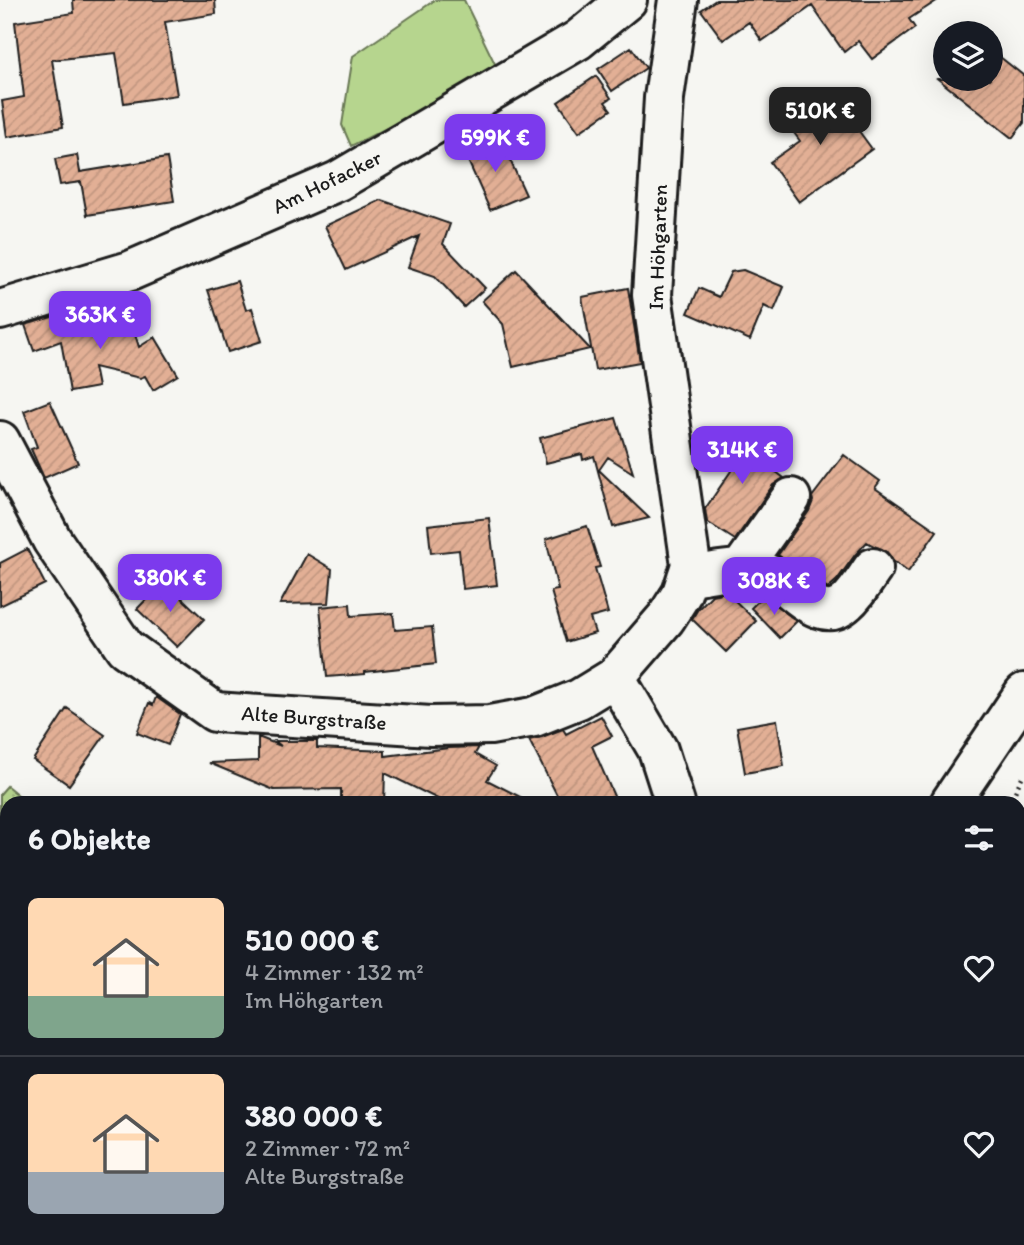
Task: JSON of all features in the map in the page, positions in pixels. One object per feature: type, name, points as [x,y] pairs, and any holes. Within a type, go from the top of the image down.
[{"type":"street","name":"Am Hofacker","points":[[0,310],[130,271],[338,181],[578,40],[627,0]]},
{"type":"street","name":"Im Höhgarten","points":[[615,677],[666,618],[682,593],[691,565],[652,295],[664,98],[678,0]]},
{"type":"street","name":"Alte Burgstraße","points":[[0,441],[52,540],[125,648],[215,712],[431,726],[490,725],[545,713],[579,699],[615,677]]},
{"type":"street","points":[[740,570],[791,498]]},
{"type":"street","points":[[687,577],[740,570],[762,571],[778,579],[815,608],[825,611],[838,610],[848,602],[873,568]]},
{"type":"street","points":[[615,677],[658,750],[673,796]]},
{"type":"street","points":[[955,796],[1024,693]]},
{"type":"path","points":[[1012,796],[1024,773]]},
{"type":"green space","points":[[435,0],[464,0],[499,72],[351,146],[342,125],[353,56]]},
{"type":"green space","points":[[7,786],[19,796],[0,796]]},
{"type":"building","points":[[73,0],[215,0],[216,14],[165,22],[177,95],[124,103],[116,53],[52,60],[63,127],[7,137],[2,101],[24,97],[15,22],[74,13]]},
{"type":"building","points":[[716,0],[938,0],[909,19],[915,28],[872,59],[858,41],[844,52],[812,6],[762,41],[749,22],[723,40],[701,10]]},
{"type":"building","points":[[631,47],[646,68],[612,91],[598,69]]},
{"type":"building","points":[[1003,59],[1024,76],[1024,123],[1012,138],[953,91],[1003,91]]},
{"type":"building","points":[[596,76],[611,98],[605,102],[611,110],[579,132],[558,102]]},
{"type":"building","points":[[829,90],[872,149],[799,202],[770,162],[800,141],[786,122]]},
{"type":"building","points":[[500,138],[526,195],[490,210],[465,154]]},
{"type":"building","points":[[77,155],[80,172],[167,158],[174,201],[87,215],[81,182],[60,185],[55,159]]},
{"type":"building","points":[[381,200],[450,224],[443,244],[485,288],[464,307],[435,276],[408,267],[419,236],[346,270],[325,226]]},
{"type":"building","points":[[516,270],[590,349],[513,367],[503,324],[482,301]]},
{"type":"building","points":[[743,270],[784,287],[774,311],[764,306],[750,340],[688,313],[699,288],[719,297],[731,272]]},
{"type":"building","points":[[237,281],[246,310],[252,308],[262,341],[228,352],[208,290]]},
{"type":"building","points":[[628,288],[640,362],[595,370],[582,297]]},
{"type":"building","points":[[79,309],[81,315],[92,311],[101,339],[133,328],[139,347],[155,337],[178,375],[153,390],[145,376],[140,378],[94,367],[98,387],[70,392],[61,341],[34,351],[25,325]]},
{"type":"building","points":[[50,401],[78,463],[44,478],[31,449],[37,447],[24,411]]},
{"type":"building","points":[[616,418],[633,473],[608,457],[599,470],[649,518],[613,527],[594,456],[583,460],[582,454],[546,463],[540,438]]},
{"type":"building","points":[[741,432],[778,456],[771,468],[784,478],[773,485],[735,540],[707,522],[705,509],[733,468],[722,461]]},
{"type":"building","points":[[844,455],[880,481],[875,488],[937,531],[908,572],[893,561],[886,551],[867,542],[828,588],[778,555],[809,511],[812,497]]},
{"type":"building","points":[[489,518],[497,585],[463,589],[459,550],[431,553],[428,525]]},
{"type":"building","points":[[587,526],[600,567],[595,568],[608,613],[590,618],[595,633],[566,642],[551,591],[558,590],[546,539]]},
{"type":"building","points":[[27,549],[45,584],[0,606],[0,563]]},
{"type":"building","points":[[307,554],[332,569],[329,603],[280,604]]},
{"type":"building","points":[[164,581],[204,619],[177,647],[137,609]]},
{"type":"building","points":[[726,592],[756,621],[726,652],[692,619],[712,595]]},
{"type":"building","points":[[763,596],[797,621],[780,638],[751,608]]},
{"type":"building","points":[[350,604],[351,616],[393,613],[395,630],[432,627],[436,664],[327,677],[320,607]]},
{"type":"building","points":[[156,697],[180,714],[168,745],[137,733],[149,703],[153,705]]},
{"type":"building","points":[[67,708],[105,735],[69,785],[33,760]]},
{"type":"building","points":[[601,716],[612,736],[592,746],[614,796],[557,796],[529,740],[563,729],[566,734]]},
{"type":"building","points":[[777,720],[784,766],[745,773],[737,727]]},
{"type":"building","points":[[258,737],[281,746],[275,741],[317,741],[317,748],[385,751],[385,756],[479,747],[475,754],[496,766],[487,780],[518,796],[432,796],[385,773],[384,796],[341,796],[341,789],[274,790],[209,763],[258,761]]}]
